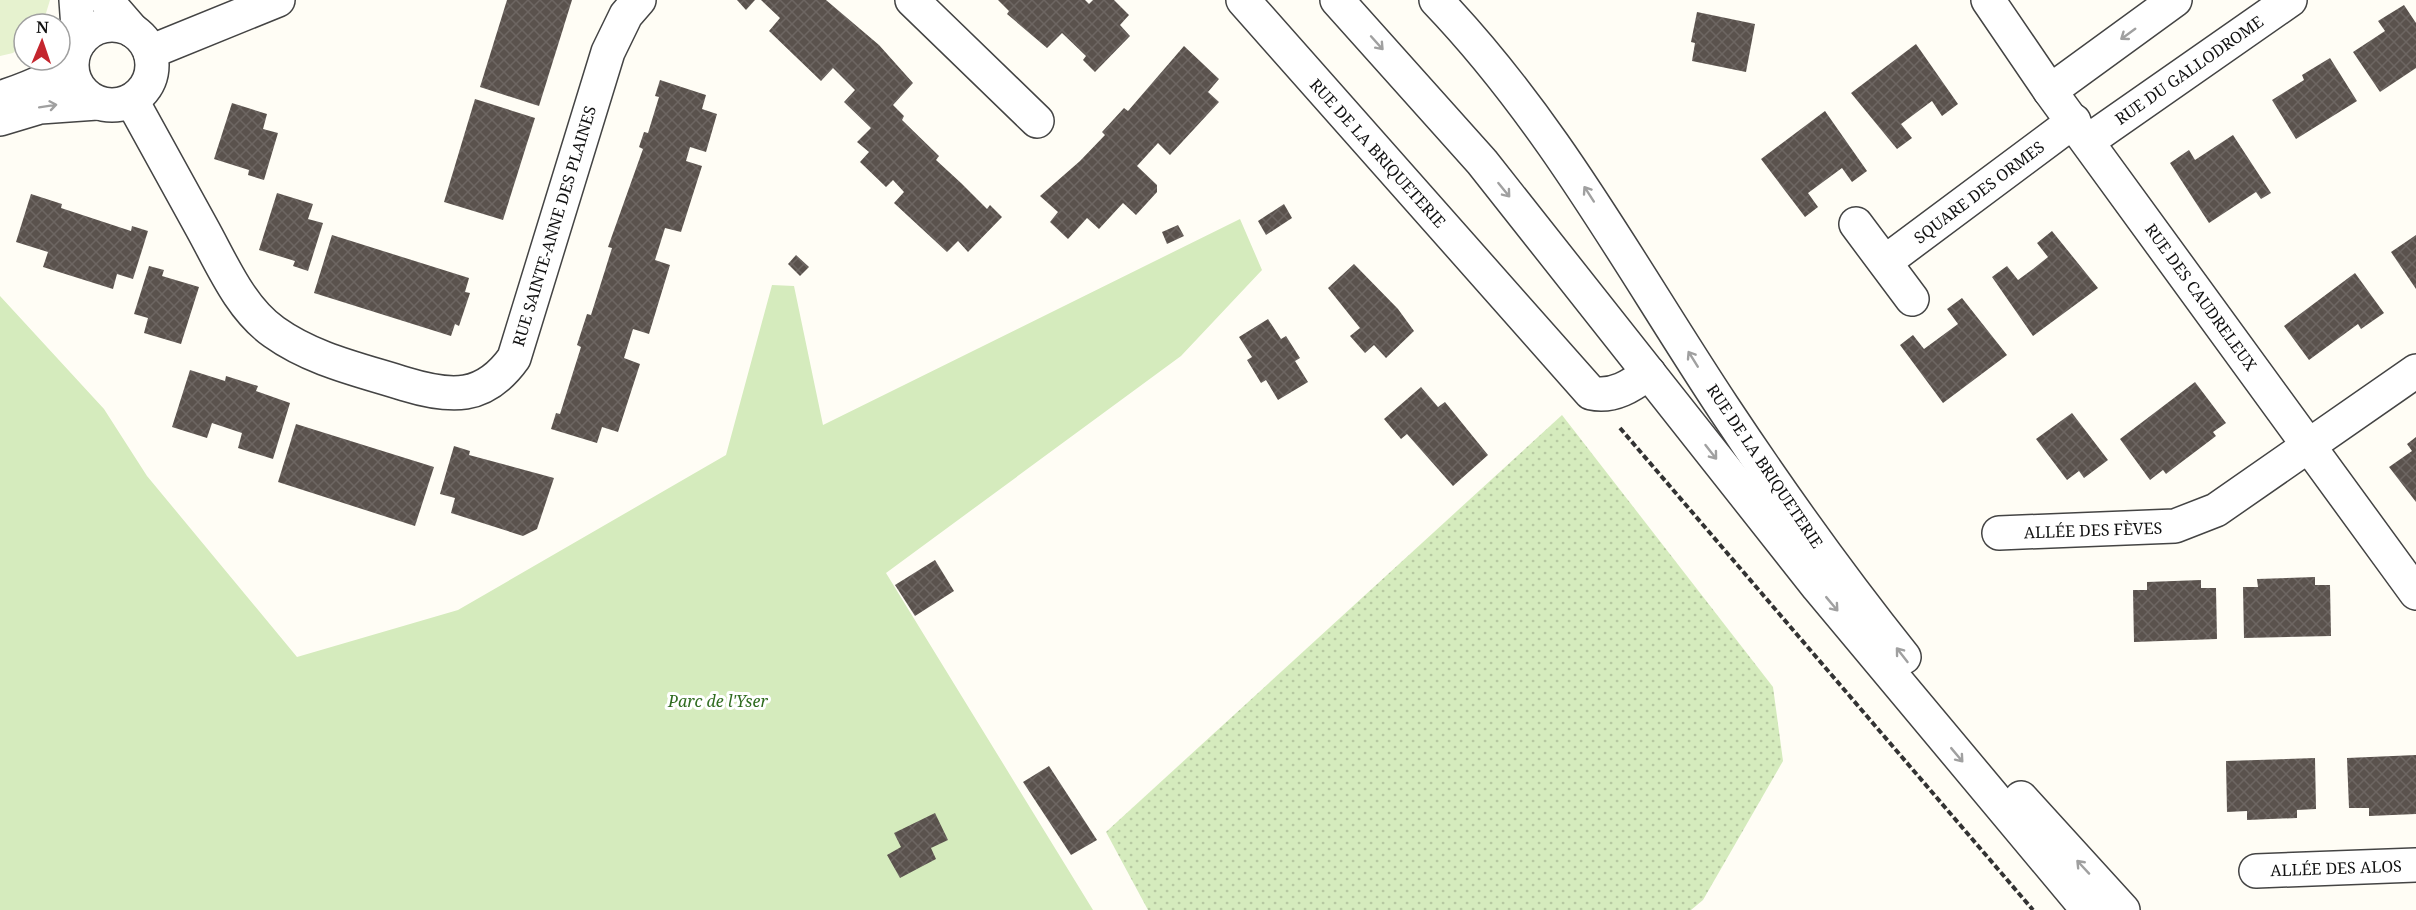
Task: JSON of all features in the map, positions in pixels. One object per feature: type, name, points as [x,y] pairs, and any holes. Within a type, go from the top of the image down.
[{"type":"street","points":[[76,0],[76,49],[72,71],[76,85],[85,96],[97,103]]},
{"type":"street","points":[[0,119],[40,107],[97,103],[115,106],[132,100],[146,88],[151,76],[142,41],[106,0]]},
{"type":"street","points":[[142,41],[279,0]]},
{"type":"street","name":"RUE SAINTE-ANNE DES PLAINES","points":[[132,100],[232,281],[258,319],[274,332],[319,357],[429,392],[468,392],[494,381],[514,358],[608,52],[626,15],[639,0]]},
{"type":"street","points":[[912,0],[1037,121]]},
{"type":"street","name":"RUE DE LA BRIQUETERIE","points":[[1243,0],[1591,393]]},
{"type":"street","name":"RUE DE LA BRIQUETERIE","points":[[1337,0],[1482,162],[1818,587],[2088,910]]},
{"type":"street","name":"RUE DE LA BRIQUETERIE","points":[[1436,0],[1496,68],[1578,177],[1723,407],[1823,551],[1913,669],[2042,822],[2123,910]]},
{"type":"street","name":"RUE DES CAUDRELEUX","points":[[1988,0],[2050,91],[2416,593]]},
{"type":"street","points":[[2050,91],[2175,0]]},
{"type":"street","name":"RUE DU GALLODROME","points":[[2081,131],[2290,0]]},
{"type":"street","points":[[0,98],[59,73],[76,49],[101,26],[121,26],[142,41]]},
{"type":"street","name":"SQUARE DES ORMES","points":[[1885,262],[2081,131]]},
{"type":"street","points":[[1856,224],[1912,299]]},
{"type":"street","points":[[1649,373],[1652,293]]},
{"type":"street","name":"ALLÉE DES FÈVES","points":[[1999,533],[2152,529],[2193,521],[2216,510],[2416,371]]},
{"type":"street","points":[[1591,393],[1616,392],[1629,387],[1649,373],[1664,374],[1680,381],[1723,430],[1756,454]]},
{"type":"street","name":"ALLÉE DES ALOS","points":[[2256,871],[2416,865]]},
{"type":"path","points":[[1591,393],[2033,910]]},
{"type":"green space","points":[[0,0],[50,0],[46,12],[12,12],[12,53],[0,56]]},
{"type":"green space","name":"Parc de l'Yser","points":[[1240,219],[1262,270],[1181,356],[886,573],[1093,910],[0,910],[0,296],[104,409],[147,476],[297,657],[458,610],[726,455],[772,285],[794,286],[823,425]]},
{"type":"green space","points":[[1562,415],[1773,687],[1783,761],[1703,900],[1691,910],[1148,910],[1106,832]]},
{"type":"building","points":[[507,0],[572,0],[539,106],[480,87]]},
{"type":"building","points":[[737,0],[755,0],[746,10]]},
{"type":"building","points":[[761,0],[826,0],[879,45],[913,83],[893,105],[904,116],[902,120],[939,156],[936,160],[987,209],[990,205],[1002,217],[968,252],[958,241],[947,252],[894,203],[904,192],[893,180],[886,187],[860,162],[869,152],[857,142],[871,128],[844,102],[855,90],[833,68],[821,81],[769,31],[780,18]]},
{"type":"building","points":[[998,0],[1085,0],[1089,4],[1093,0],[1114,0],[1129,15],[1120,25],[1130,36],[1095,72],[1083,60],[1086,56],[1062,33],[1047,48],[1007,14],[1009,11]]},
{"type":"building","points":[[2404,5],[2416,23],[2416,68],[2380,92],[2353,52],[2385,31],[2378,21]]},
{"type":"building","points":[[1697,12],[1755,24],[1746,72],[1692,61],[1695,43],[1691,42]]},
{"type":"building","points":[[1916,44],[1958,104],[1942,116],[1932,101],[1901,124],[1912,138],[1897,149],[1851,93]]},
{"type":"building","points":[[1184,46],[1219,79],[1208,92],[1219,102],[1170,155],[1158,143],[1137,166],[1157,185],[1157,192],[1136,215],[1123,203],[1099,229],[1087,218],[1068,239],[1050,222],[1058,212],[1040,196],[1080,161],[1105,135],[1102,132],[1124,108],[1128,111]]},
{"type":"building","points":[[2330,58],[2357,101],[2296,139],[2272,100],[2304,80],[2302,75]]},
{"type":"building","points":[[660,80],[706,95],[702,109],[717,114],[706,152],[690,147],[686,161],[702,166],[681,232],[665,228],[655,260],[670,265],[649,334],[633,329],[624,358],[640,364],[618,432],[602,427],[597,443],[551,429],[556,413],[560,414],[581,347],[577,345],[587,314],[591,315],[612,248],[608,247],[643,149],[639,147],[644,132],[648,133],[659,97],[655,96]]},
{"type":"building","points":[[475,99],[535,118],[503,220],[444,202]]},
{"type":"building","points":[[232,103],[267,114],[263,129],[278,133],[264,180],[248,175],[249,170],[214,159]]},
{"type":"building","points":[[1825,111],[1867,171],[1852,182],[1842,168],[1808,193],[1818,207],[1805,217],[1761,159]]},
{"type":"building","points":[[2233,135],[2271,193],[2261,199],[2256,192],[2209,223],[2170,163],[2189,150],[2195,160]]},
{"type":"building","points":[[277,193],[313,204],[308,219],[323,223],[308,271],[293,266],[295,261],[259,250]]},
{"type":"building","points":[[31,194],[62,204],[61,208],[131,231],[132,226],[148,231],[133,279],[117,274],[113,289],[43,267],[48,252],[16,242]]},
{"type":"building","points":[[1284,204],[1292,218],[1266,235],[1258,221]]},
{"type":"building","points":[[1178,225],[1184,236],[1167,244],[1162,232]]},
{"type":"building","points":[[2052,231],[2098,288],[2033,336],[1992,277],[2007,266],[2018,280],[2033,269],[2048,257],[2037,243]]},
{"type":"building","points":[[332,235],[469,278],[465,292],[470,293],[459,326],[455,324],[451,336],[314,293]]},
{"type":"building","points":[[2416,235],[2416,289],[2391,252]]},
{"type":"building","points":[[796,255],[809,267],[800,276],[788,264]]},
{"type":"building","points":[[1354,264],[1398,309],[1414,331],[1386,358],[1374,345],[1365,353],[1350,336],[1360,328],[1328,288]]},
{"type":"building","points":[[149,266],[164,270],[162,276],[199,287],[181,344],[144,333],[148,318],[134,314]]},
{"type":"building","points":[[2355,273],[2384,313],[2361,329],[2358,324],[2309,360],[2284,326]]},
{"type":"building","points":[[1962,298],[2007,355],[1943,403],[1900,345],[1913,335],[1924,349],[1958,324],[1947,309]]},
{"type":"building","points":[[1268,319],[1281,339],[1286,336],[1300,358],[1295,361],[1308,382],[1278,400],[1266,380],[1261,383],[1247,360],[1252,357],[1239,337]]},
{"type":"building","points":[[190,370],[225,381],[226,376],[258,386],[256,391],[290,403],[273,459],[238,448],[242,433],[212,423],[207,438],[172,427]]},
{"type":"building","points":[[2195,382],[2226,423],[2213,432],[2216,436],[2166,474],[2163,470],[2150,480],[2120,439]]},
{"type":"building","points":[[1421,387],[1438,407],[1445,402],[1488,455],[1453,486],[1407,434],[1401,439],[1384,419]]},
{"type":"building","points":[[2072,413],[2108,460],[2084,478],[2079,471],[2067,480],[2036,439]]},
{"type":"building","points":[[296,424],[434,467],[415,526],[278,482]]},
{"type":"building","points":[[2416,437],[2416,502],[2389,467],[2412,451],[2407,444]]},
{"type":"building","points":[[454,446],[470,451],[469,455],[554,478],[537,529],[523,536],[451,513],[455,498],[440,494]]},
{"type":"building","points":[[935,560],[954,591],[915,616],[895,585]]},
{"type":"building","points":[[2315,577],[2315,585],[2330,585],[2331,636],[2244,638],[2243,587],[2258,587],[2257,579]]},
{"type":"building","points":[[2201,580],[2201,588],[2216,588],[2217,639],[2134,642],[2133,590],[2147,590],[2147,582]]},
{"type":"building","points":[[2416,755],[2416,814],[2369,816],[2369,808],[2349,808],[2347,758]]},
{"type":"building","points":[[2315,758],[2316,809],[2297,810],[2297,818],[2247,820],[2247,811],[2227,812],[2226,761]]},
{"type":"building","points":[[1049,766],[1097,840],[1071,855],[1023,782]]},
{"type":"building","points":[[935,813],[948,840],[931,848],[936,859],[900,878],[887,855],[901,847],[894,833]]}]
